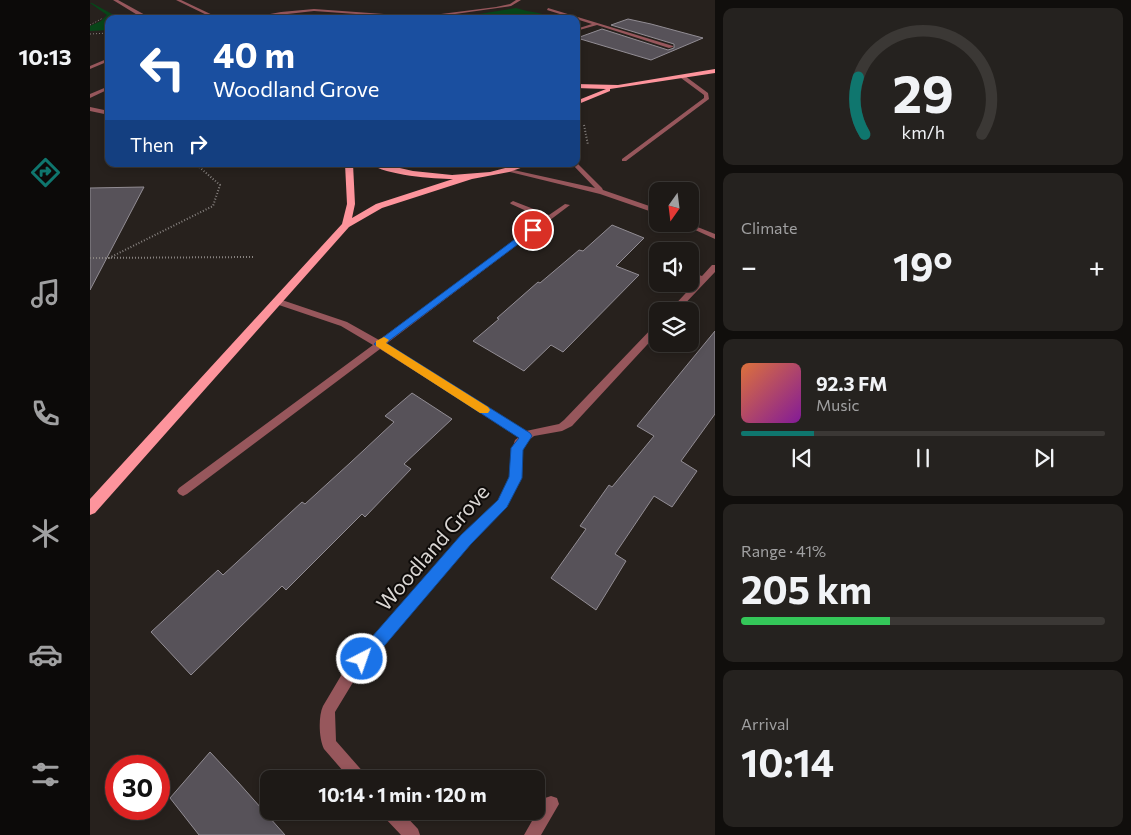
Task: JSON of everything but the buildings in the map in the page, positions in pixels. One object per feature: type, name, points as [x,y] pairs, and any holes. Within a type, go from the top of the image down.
[{"type":"main road","points":[[580,86],[618,87],[715,71]]},
{"type":"main road","points":[[580,101],[618,87]]},
{"type":"main road","points":[[346,225],[351,204],[349,167]]},
{"type":"main road","points":[[384,167],[398,172],[433,177],[469,177],[508,171],[519,167]]},
{"type":"main road","points":[[90,509],[346,225],[379,206],[469,177]]},
{"type":"street","points":[[115,0],[142,15]]},
{"type":"street","points":[[178,0],[210,15]]},
{"type":"street","points":[[430,15],[508,6],[519,0]]},
{"type":"street","points":[[548,9],[568,15]]},
{"type":"street","points":[[269,15],[314,10],[381,15]]},
{"type":"street","points":[[580,19],[671,47]]},
{"type":"street","points":[[580,29],[597,24]]},
{"type":"street","points":[[90,68],[105,61]]},
{"type":"street","points":[[624,160],[707,98],[706,94],[683,77]]},
{"type":"street","points":[[90,96],[105,89]]},
{"type":"street","points":[[90,109],[105,112]]},
{"type":"street","points":[[578,167],[601,190]]},
{"type":"street","points":[[508,171],[568,181],[601,190],[649,209]]},
{"type":"street","points":[[513,203],[549,218]]},
{"type":"street","points":[[183,491],[567,206]]},
{"type":"street","points":[[699,230],[715,237]]},
{"type":"street","points":[[681,302],[715,267]]},
{"type":"street","points":[[699,277],[703,279]]},
{"type":"street","points":[[276,301],[344,324],[526,436],[538,431],[562,427],[568,423],[649,338]]},
{"type":"street","name":"Woodland Grove","points":[[352,770],[329,744],[328,710],[350,674],[466,540],[502,504],[516,478],[517,448],[526,436]]},
{"type":"street","points":[[532,835],[551,804]]},
{"type":"street","points":[[398,820],[412,835]]},
{"type":"path","points":[[90,34],[105,32]]},
{"type":"path","points":[[109,258],[213,206],[220,185],[199,167]]},
{"type":"path","points":[[90,258],[254,257]]},
{"type":"green space","points":[[90,3],[114,15],[107,15]]},
{"type":"green space","points":[[516,8],[547,15],[468,15]]},
{"type":"green space","points":[[105,17],[105,30],[90,31],[90,26]]},
{"type":"slow traffic","points":[[384,340],[379,344],[484,410]]},
{"type":"route","points":[[362,659],[466,540],[502,504],[516,478],[517,448],[526,436],[379,344],[533,230]]}]
